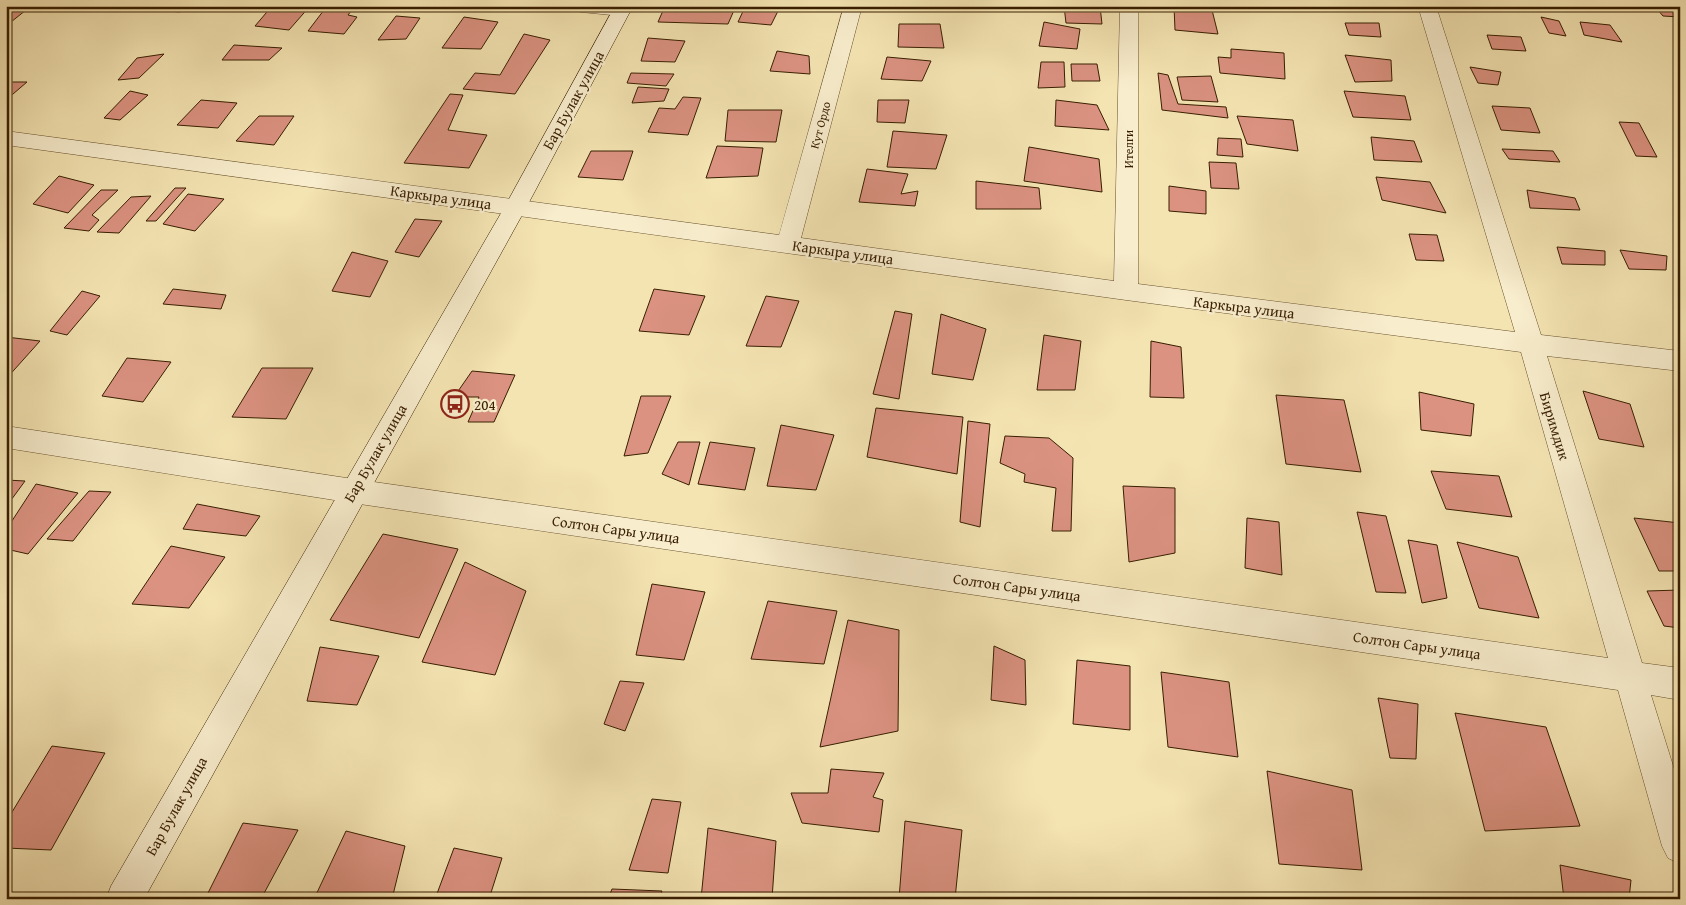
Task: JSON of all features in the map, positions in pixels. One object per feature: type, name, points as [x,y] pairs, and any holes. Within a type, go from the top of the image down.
[{"type":"street","points":[[581,6],[623,8]]},
{"type":"street","name":"Кут Ордо","points":[[788,244],[852,6]]},
{"type":"street","name":"Ителги","points":[[1126,292],[1129,6]]},
{"type":"street","name":"Биримдик","points":[[1427,6],[1680,846]]},
{"type":"street","name":"Бар Булак улица","points":[[124,899],[353,491],[515,208],[623,8]]},
{"type":"street","name":"Каркыра улица","points":[[6,138],[788,244],[1126,292],[1530,344],[1680,361]]},
{"type":"street","name":"Солтон Сары улица","points":[[6,437],[353,491],[1680,684]]},
{"type":"building","points":[[9,6],[31,6],[6,26],[6,8]]},
{"type":"building","points":[[150,6],[186,6],[180,12],[147,9]]},
{"type":"building","points":[[272,6],[310,6],[289,30],[255,26]]},
{"type":"building","points":[[327,6],[355,6],[348,15],[357,17],[344,34],[308,31]]},
{"type":"building","points":[[665,6],[735,8],[728,24],[658,22]]},
{"type":"building","points":[[1064,6],[1100,6],[1102,24],[1066,23]]},
{"type":"building","points":[[1174,6],[1211,6],[1218,34],[1175,30]]},
{"type":"building","points":[[1328,6],[1384,6],[1386,11],[1328,9]]},
{"type":"building","points":[[745,7],[779,9],[771,25],[738,22]]},
{"type":"building","points":[[1657,9],[1680,9],[1680,17],[1663,16]]},
{"type":"building","points":[[396,16],[420,18],[406,39],[378,40]]},
{"type":"building","points":[[464,17],[498,22],[481,49],[442,48]]},
{"type":"building","points":[[1541,17],[1559,21],[1566,36],[1549,33]]},
{"type":"building","points":[[1044,22],[1080,29],[1077,49],[1039,46]]},
{"type":"building","points":[[1580,22],[1610,25],[1622,42],[1584,35]]},
{"type":"building","points":[[1345,23],[1379,23],[1381,37],[1349,35]]},
{"type":"building","points":[[899,24],[940,24],[944,48],[898,47]]},
{"type":"building","points":[[524,34],[550,40],[515,94],[463,89],[475,73],[500,75]]},
{"type":"building","points":[[1487,35],[1521,37],[1526,51],[1492,49]]},
{"type":"building","points":[[648,38],[685,41],[675,62],[641,61]]},
{"type":"building","points":[[234,45],[282,48],[269,60],[222,60]]},
{"type":"building","points":[[1231,49],[1284,53],[1285,79],[1220,73],[1218,57],[1231,58]]},
{"type":"building","points":[[777,51],[809,56],[810,74],[770,71]]},
{"type":"building","points":[[164,54],[139,78],[118,80],[137,58]]},
{"type":"building","points":[[1345,55],[1391,60],[1392,81],[1355,82]]},
{"type":"building","points":[[887,57],[931,61],[922,81],[881,79]]},
{"type":"building","points":[[1041,62],[1064,62],[1065,87],[1038,88]]},
{"type":"building","points":[[1071,64],[1097,64],[1100,81],[1072,81]]},
{"type":"building","points":[[1470,67],[1501,72],[1498,85],[1478,83]]},
{"type":"building","points":[[631,73],[674,74],[666,86],[627,83]]},
{"type":"building","points":[[1158,73],[1168,75],[1178,104],[1226,107],[1228,118],[1162,110]]},
{"type":"building","points":[[1211,76],[1218,102],[1182,100],[1177,77]]},
{"type":"building","points":[[12,82],[27,82],[6,100],[6,87]]},
{"type":"building","points":[[638,87],[669,89],[664,101],[632,103]]},
{"type":"building","points":[[130,91],[148,95],[120,120],[104,118]]},
{"type":"building","points":[[1344,91],[1405,96],[1411,120],[1353,117]]},
{"type":"building","points":[[450,94],[463,95],[448,130],[487,135],[469,168],[404,163]]},
{"type":"building","points":[[683,97],[701,98],[688,135],[648,132],[659,108],[675,109]]},
{"type":"building","points":[[201,100],[237,103],[218,128],[177,125]]},
{"type":"building","points":[[878,100],[909,100],[905,123],[877,122]]},
{"type":"building","points":[[1056,100],[1097,105],[1109,130],[1055,126]]},
{"type":"building","points":[[1492,106],[1530,108],[1540,133],[1501,130]]},
{"type":"building","points":[[728,110],[782,110],[776,142],[725,141]]},
{"type":"building","points":[[259,116],[294,116],[274,145],[236,141]]},
{"type":"building","points":[[1237,116],[1293,120],[1298,151],[1247,144]]},
{"type":"building","points":[[1619,122],[1639,123],[1657,157],[1636,156]]},
{"type":"building","points":[[893,131],[947,135],[936,169],[887,167]]},
{"type":"building","points":[[1371,137],[1414,141],[1422,162],[1374,160]]},
{"type":"building","points":[[1218,138],[1241,139],[1243,157],[1217,155]]},
{"type":"building","points":[[717,146],[763,148],[758,176],[706,178]]},
{"type":"building","points":[[1029,147],[1099,159],[1102,192],[1024,181]]},
{"type":"building","points":[[1502,149],[1553,151],[1560,162],[1509,159]]},
{"type":"building","points":[[591,151],[633,151],[623,180],[578,177]]},
{"type":"building","points":[[1209,162],[1236,163],[1239,189],[1211,188]]},
{"type":"building","points":[[867,169],[908,174],[901,194],[918,191],[915,206],[859,202]]},
{"type":"building","points":[[59,176],[94,185],[68,213],[33,204]]},
{"type":"building","points":[[1376,177],[1430,182],[1446,213],[1382,200]]},
{"type":"building","points":[[976,181],[1039,188],[1041,209],[976,209]]},
{"type":"building","points":[[1169,186],[1206,191],[1206,214],[1169,211]]},
{"type":"building","points":[[175,188],[186,188],[156,221],[146,221]]},
{"type":"building","points":[[101,190],[118,190],[92,215],[99,220],[89,231],[64,228]]},
{"type":"building","points":[[1527,190],[1575,198],[1580,210],[1530,208]]},
{"type":"building","points":[[188,194],[224,199],[195,231],[163,224]]},
{"type":"building","points":[[151,196],[119,233],[97,232],[131,197]]},
{"type":"building","points":[[415,219],[442,221],[419,257],[395,252]]},
{"type":"building","points":[[1409,234],[1437,235],[1444,261],[1416,260]]},
{"type":"building","points":[[1557,247],[1605,251],[1605,265],[1562,264]]},
{"type":"building","points":[[1620,250],[1667,256],[1666,270],[1629,269]]},
{"type":"building","points":[[352,252],[388,261],[370,297],[332,291]]},
{"type":"building","points":[[173,289],[226,295],[221,309],[163,304]]},
{"type":"building","points":[[654,289],[705,296],[689,335],[639,331]]},
{"type":"building","points":[[82,291],[100,296],[67,335],[50,331]]},
{"type":"building","points":[[766,296],[799,301],[781,347],[746,346]]},
{"type":"building","points":[[895,311],[912,314],[899,399],[873,394]]},
{"type":"building","points":[[941,314],[986,329],[973,380],[932,374]]},
{"type":"building","points":[[1044,335],[1081,341],[1075,390],[1037,390]]},
{"type":"building","points":[[6,337],[40,341],[6,379]]},
{"type":"building","points":[[1151,341],[1181,347],[1184,398],[1150,397]]},
{"type":"building","points":[[127,358],[171,362],[143,402],[102,396]]},
{"type":"building","points":[[262,368],[313,368],[286,419],[232,417]]},
{"type":"building","points":[[472,371],[515,375],[494,422],[468,422],[479,397],[454,397]]},
{"type":"building","points":[[1583,391],[1630,404],[1644,447],[1599,439]]},
{"type":"building","points":[[1419,392],[1474,404],[1471,436],[1421,430]]},
{"type":"building","points":[[1276,395],[1344,400],[1361,472],[1286,464]]},
{"type":"building","points":[[641,396],[671,396],[648,453],[624,456]]},
{"type":"building","points":[[876,408],[963,417],[957,474],[867,457]]},
{"type":"building","points":[[968,421],[990,424],[980,527],[960,522]]},
{"type":"building","points":[[781,425],[834,435],[816,490],[767,486]]},
{"type":"building","points":[[1005,436],[1049,438],[1073,458],[1071,531],[1052,531],[1056,488],[1024,482],[1025,474],[1000,463]]},
{"type":"building","points":[[678,442],[700,442],[689,485],[662,474]]},
{"type":"building","points":[[710,442],[755,448],[745,490],[698,484]]},
{"type":"building","points":[[1431,471],[1499,476],[1512,517],[1446,509]]},
{"type":"building","points":[[6,480],[25,481],[6,507]]},
{"type":"building","points":[[36,484],[78,493],[28,554],[6,549],[6,530]]},
{"type":"building","points":[[1123,486],[1175,488],[1175,553],[1129,562]]},
{"type":"building","points":[[89,491],[111,492],[73,541],[47,539]]},
{"type":"building","points":[[197,504],[260,516],[246,536],[183,529]]},
{"type":"building","points":[[1357,512],[1386,516],[1406,593],[1376,592]]},
{"type":"building","points":[[1247,518],[1279,522],[1282,575],[1245,568]]},
{"type":"building","points":[[1634,518],[1680,523],[1680,571],[1659,571]]},
{"type":"building","points":[[383,534],[458,549],[419,638],[330,620]]},
{"type":"building","points":[[1408,540],[1437,545],[1447,598],[1422,603]]},
{"type":"building","points":[[1457,542],[1518,557],[1539,618],[1479,608]]},
{"type":"building","points":[[171,546],[225,557],[189,608],[132,604]]},
{"type":"building","points":[[465,562],[526,591],[495,675],[422,662]]},
{"type":"building","points":[[652,584],[705,592],[684,660],[636,655]]},
{"type":"building","points":[[1680,590],[1680,628],[1664,626],[1647,591]]},
{"type":"building","points":[[768,601],[837,611],[824,664],[751,659]]},
{"type":"building","points":[[848,620],[899,630],[898,731],[820,747]]},
{"type":"building","points":[[994,646],[1025,660],[1026,705],[991,700]]},
{"type":"building","points":[[320,647],[379,656],[357,705],[307,701]]},
{"type":"building","points":[[1077,660],[1130,666],[1130,730],[1073,724]]},
{"type":"building","points":[[1161,672],[1229,682],[1238,757],[1168,747]]},
{"type":"building","points":[[620,681],[644,683],[625,731],[604,724]]},
{"type":"building","points":[[1378,698],[1418,704],[1416,759],[1390,758]]},
{"type":"building","points":[[1455,713],[1546,727],[1580,826],[1485,831]]},
{"type":"building","points":[[52,746],[105,753],[51,850],[6,848],[6,822]]},
{"type":"building","points":[[831,769],[884,773],[873,797],[883,800],[879,832],[802,823],[791,793],[828,793]]},
{"type":"building","points":[[1267,771],[1352,790],[1362,870],[1279,864]]},
{"type":"building","points":[[652,799],[681,802],[668,873],[629,870]]},
{"type":"building","points":[[905,821],[962,830],[955,899],[899,899]]},
{"type":"building","points":[[243,823],[298,830],[261,899],[205,899]]},
{"type":"building","points":[[708,828],[776,841],[772,899],[701,899]]},
{"type":"building","points":[[346,831],[405,846],[392,899],[314,899]]},
{"type":"building","points":[[454,848],[502,858],[489,899],[435,899]]},
{"type":"building","points":[[1560,865],[1631,880],[1629,899],[1564,899]]},
{"type":"building","points":[[612,889],[662,891],[659,899],[608,899]]},
{"type":"place","name":"204","points":[[455,404]]}]
